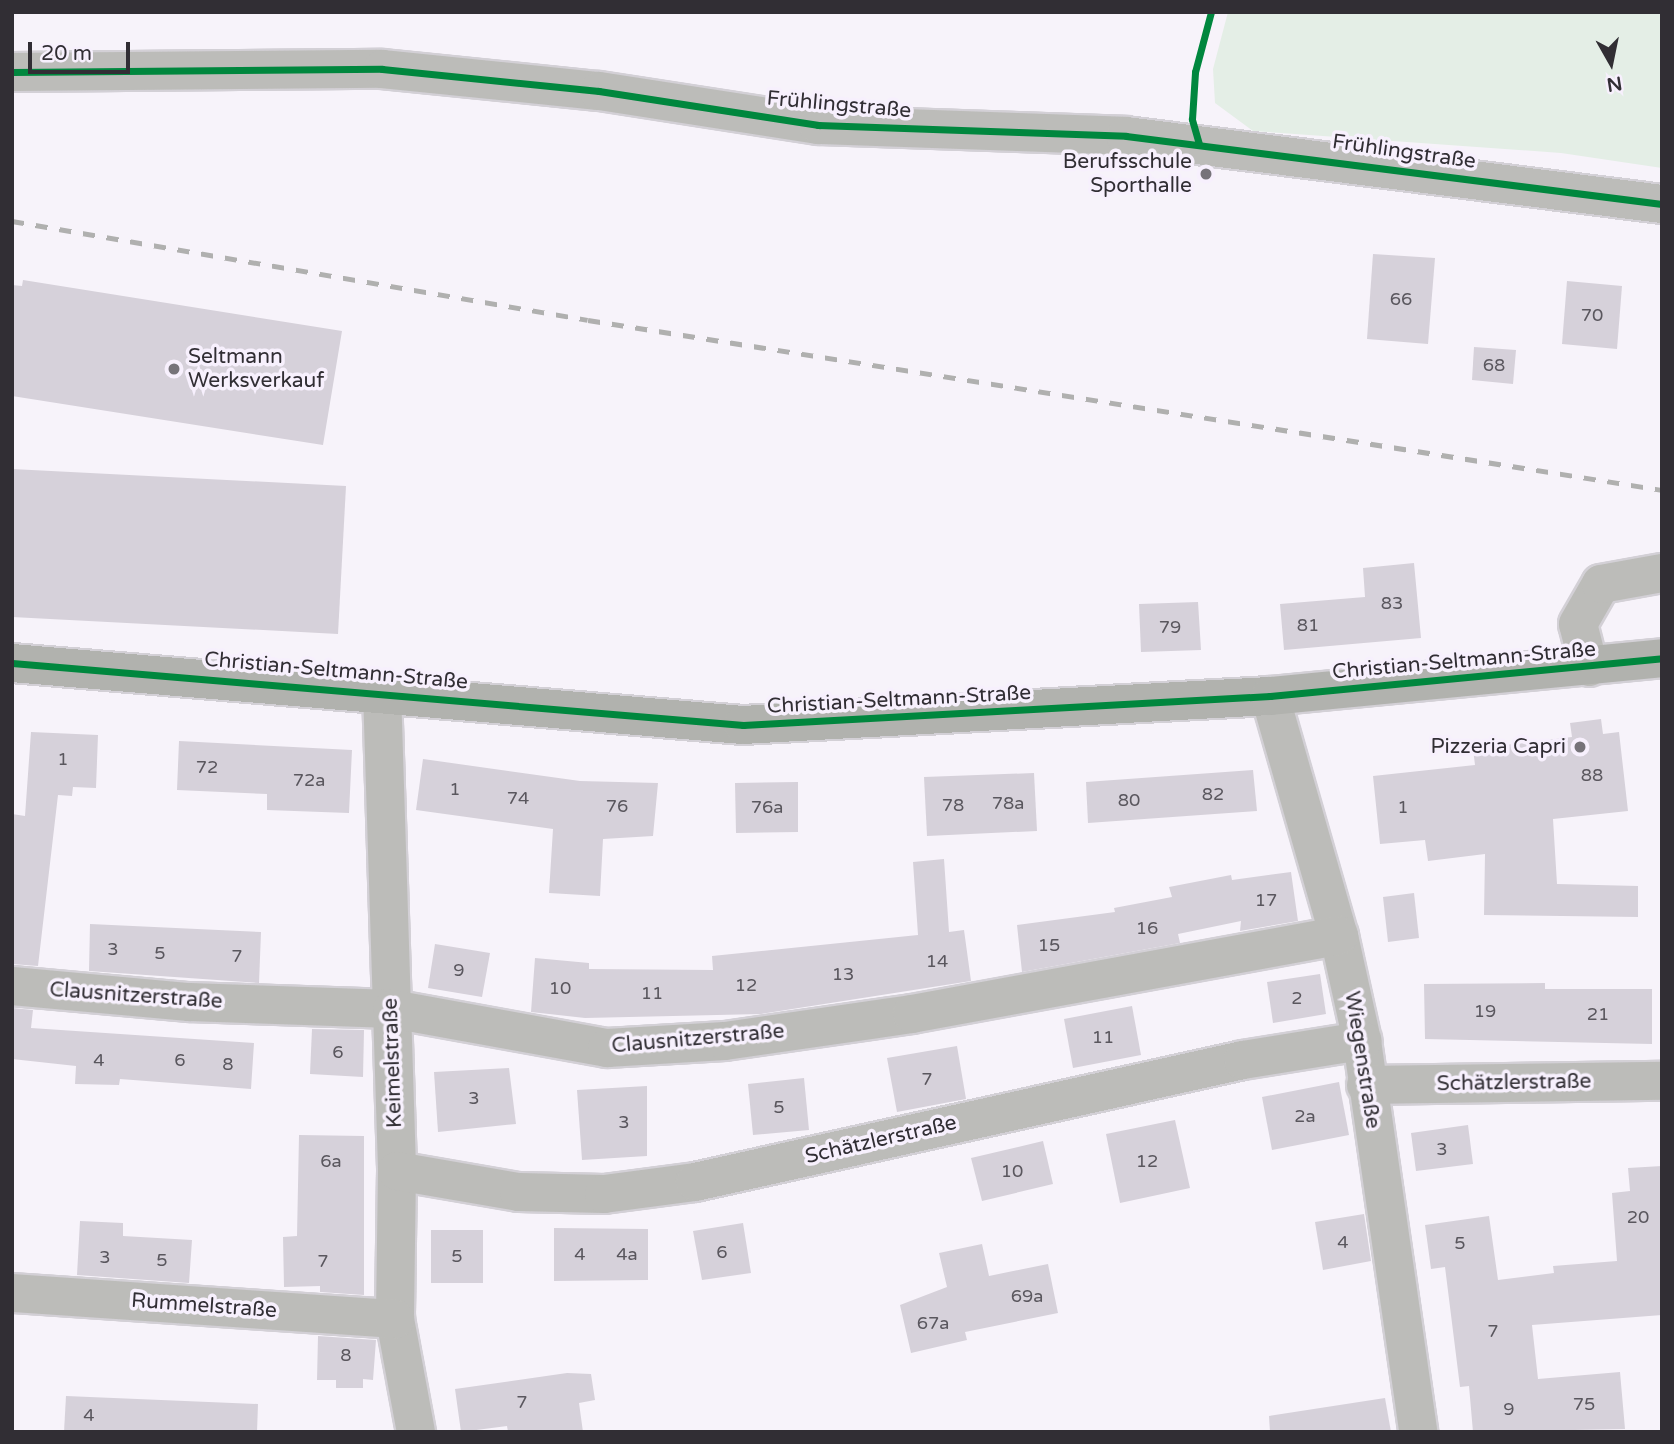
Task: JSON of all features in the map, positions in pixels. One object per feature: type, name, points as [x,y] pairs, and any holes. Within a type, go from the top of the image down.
[{"type":"main road","name":"Christian-Seltmann-Straße","points":[[12,663],[382,691],[743,725],[1270,696],[1662,658]]},
{"type":"street","name":"Frühlingstraße","points":[[12,72],[382,69],[598,91],[818,125],[1138,137],[1662,204]]},
{"type":"street","points":[[1589,667],[1578,624],[1601,584],[1662,573]]},
{"type":"street","name":"Keimelstraße","points":[[382,691],[397,1171],[395,1319],[416,1432]]},
{"type":"street","name":"Wiegenstraße","points":[[1270,696],[1339,936],[1362,1041],[1366,1085],[1418,1432]]},
{"type":"street","name":"Clausnitzerstraße","points":[[12,986],[189,1002],[392,1009],[607,1048],[725,1041],[912,1014],[1339,936]]},
{"type":"street","name":"Schätzlerstraße","points":[[397,1171],[519,1192],[643,1189],[1243,1060],[1362,1041]]},
{"type":"street","name":"Schätzlerstraße","points":[[1366,1085],[1662,1081]]},
{"type":"street","name":"Rummelstraße","points":[[12,1293],[395,1319]]},
{"type":"shaded area","points":[[1228,12],[1662,12],[1662,168],[1561,153],[1253,131],[1215,103],[1213,69]]},
{"type":"building","points":[[1373,254],[1435,258],[1428,344],[1367,339]]},
{"type":"building","name":"Seltmann Werksverkauf","points":[[23,280],[342,331],[323,445],[12,396],[12,285],[22,286]]},
{"type":"building","points":[[1567,281],[1622,286],[1617,349],[1562,344]]},
{"type":"building","points":[[1474,347],[1516,350],[1513,384],[1472,380]]},
{"type":"building","points":[[12,469],[346,486],[338,634],[12,617]]},
{"type":"building","points":[[1414,563],[1421,638],[1284,650],[1280,604],[1365,597],[1363,568]]},
{"type":"building","points":[[1198,602],[1201,650],[1141,652],[1139,604]]},
{"type":"building","points":[[1601,719],[1603,734],[1619,732],[1628,811],[1553,819],[1557,884],[1638,886],[1638,917],[1484,915],[1485,854],[1428,861],[1425,840],[1380,844],[1373,776],[1475,765],[1473,749],[1572,737],[1570,723]]},
{"type":"building","points":[[31,732],[98,735],[96,788],[73,787],[72,796],[58,795],[38,966],[12,964],[12,814],[25,816]]},
{"type":"building","points":[[179,741],[352,750],[349,813],[267,810],[267,794],[177,790]]},
{"type":"building","points":[[423,759],[580,781],[658,783],[653,836],[603,839],[600,896],[549,893],[553,829],[416,810]]},
{"type":"building","points":[[1253,770],[1257,811],[1088,823],[1086,782]]},
{"type":"building","points":[[1034,773],[1037,831],[927,836],[924,777]]},
{"type":"building","points":[[798,782],[798,832],[736,833],[735,783]]},
{"type":"building","points":[[944,859],[949,932],[964,930],[971,981],[761,1014],[585,1018],[531,1012],[535,958],[589,963],[589,969],[713,970],[712,956],[918,935],[913,862]]},
{"type":"building","points":[[1291,872],[1298,921],[1240,931],[1241,921],[1178,934],[1180,943],[1022,972],[1017,925],[1115,912],[1114,908],[1172,897],[1169,887],[1231,875],[1232,880]]},
{"type":"building","points":[[1414,893],[1419,938],[1388,942],[1383,897]]},
{"type":"building","points":[[90,924],[261,932],[259,983],[89,971]]},
{"type":"building","points":[[435,944],[490,953],[482,997],[428,988]]},
{"type":"building","points":[[1320,974],[1326,1014],[1273,1023],[1267,982]]},
{"type":"building","points":[[1545,983],[1545,989],[1652,989],[1652,1044],[1425,1039],[1424,984]]},
{"type":"building","points":[[1132,1006],[1141,1055],[1073,1068],[1064,1019]]},
{"type":"building","points":[[12,1008],[33,1010],[31,1028],[254,1043],[251,1089],[120,1079],[119,1085],[75,1084],[76,1066],[12,1059]]},
{"type":"building","points":[[312,1029],[364,1030],[363,1077],[310,1074]]},
{"type":"building","points":[[957,1046],[966,1099],[897,1112],[887,1058]]},
{"type":"building","points":[[509,1068],[516,1124],[438,1132],[434,1072]]},
{"type":"building","points":[[804,1078],[809,1130],[753,1135],[748,1084]]},
{"type":"building","points":[[1339,1082],[1349,1135],[1272,1150],[1262,1097]]},
{"type":"building","points":[[647,1086],[647,1156],[582,1160],[577,1090]]},
{"type":"building","points":[[1175,1120],[1190,1188],[1120,1203],[1106,1134]]},
{"type":"building","points":[[1468,1125],[1473,1164],[1416,1171],[1411,1133]]},
{"type":"building","points":[[299,1135],[364,1136],[364,1295],[320,1292],[320,1286],[284,1287],[283,1237],[297,1236]]},
{"type":"building","points":[[1043,1141],[1053,1184],[982,1201],[971,1158]]},
{"type":"building","points":[[1662,1166],[1662,1315],[1532,1325],[1538,1379],[1620,1372],[1625,1429],[1473,1432],[1469,1386],[1460,1387],[1445,1267],[1431,1269],[1425,1225],[1489,1216],[1498,1280],[1554,1273],[1553,1266],[1617,1261],[1612,1193],[1630,1191],[1628,1168]]},
{"type":"building","points":[[1364,1214],[1371,1261],[1323,1270],[1315,1222]]},
{"type":"building","points":[[80,1221],[123,1223],[123,1236],[192,1240],[189,1283],[77,1275]]},
{"type":"building","points":[[743,1223],[751,1273],[702,1280],[693,1231]]},
{"type":"building","points":[[554,1228],[648,1229],[648,1280],[554,1281]]},
{"type":"building","points":[[431,1230],[483,1230],[483,1283],[431,1283]]},
{"type":"building","points":[[982,1244],[989,1276],[1048,1264],[1058,1313],[965,1332],[967,1340],[911,1353],[900,1305],[947,1287],[939,1253]]},
{"type":"building","points":[[318,1336],[376,1340],[373,1380],[363,1379],[363,1388],[336,1388],[336,1380],[317,1380]]},
{"type":"building","points":[[567,1373],[591,1374],[595,1400],[579,1403],[583,1432],[508,1432],[507,1426],[461,1432],[455,1389]]},
{"type":"building","points":[[66,1396],[258,1404],[257,1432],[64,1432]]},
{"type":"building","points":[[1385,1398],[1391,1432],[1270,1432],[1269,1416]]},
{"type":"railway","points":[[12,221],[588,320],[1662,490]]},
{"type":"cycle path","points":[[1199,144],[1192,119],[1195,72],[1211,12]]},
{"type":"cycle path","points":[[12,72],[382,69],[599,91],[818,125],[1126,136],[1662,204]]},
{"type":"cycle path","points":[[12,663],[743,725],[1270,696],[1662,658]]},
{"type":"place","name":"Berufsschule Sporthalle","points":[[1206,174]]},
{"type":"place","name":"Seltmann Werksverkauf","points":[[174,369]]},
{"type":"place","name":"Pizzeria Capri","points":[[1580,747]]}]
